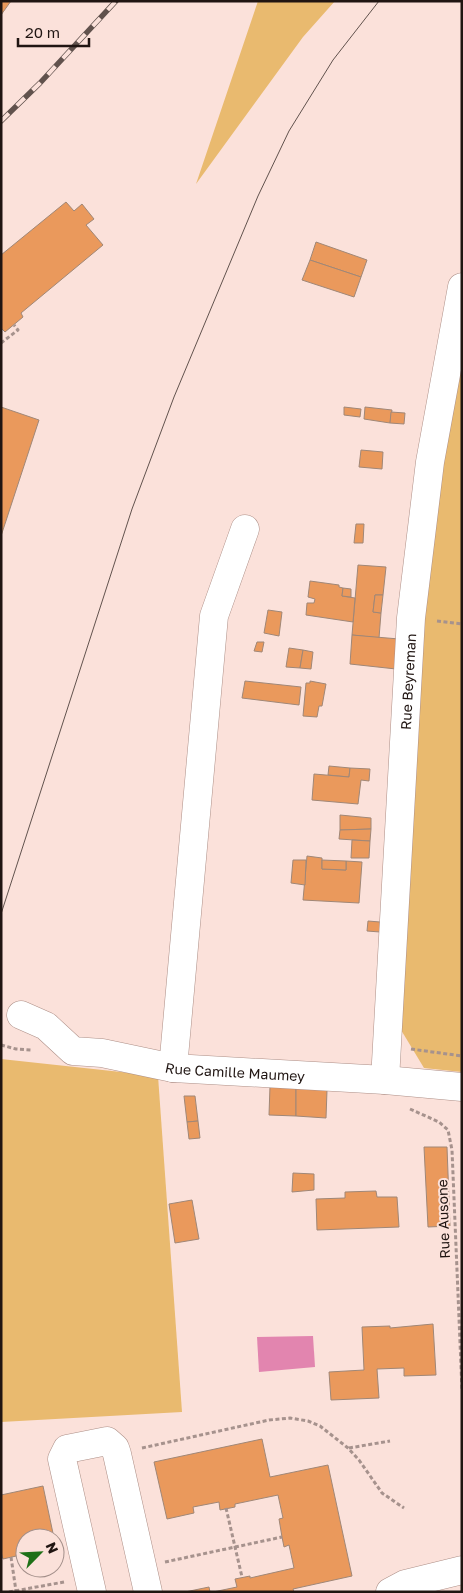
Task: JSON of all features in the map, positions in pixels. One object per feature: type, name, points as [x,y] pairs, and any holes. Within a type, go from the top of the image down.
[{"type":"street","name":"Rue Beyreman","points":[[385,1080],[411,618],[430,462],[462,287]]},
{"type":"street","points":[[173,1068],[214,616],[245,530]]},
{"type":"street","name":"Rue Camille Maumey","points":[[21,1015],[46,1026],[73,1051],[102,1053],[173,1068],[385,1080],[462,1088]]},
{"type":"street","points":[[92,1592],[62,1459],[67,1449],[107,1441],[116,1448],[148,1592]]},
{"type":"street","points":[[390,1592],[405,1584],[462,1570]]},
{"type":"path","points":[[1,343],[18,330],[14,324]]},
{"type":"path","points":[[1,1045],[12,1048]]},
{"type":"path","points":[[388,1046],[462,1056]]},
{"type":"path","name":"Rue Ausone","points":[[385,1080],[407,1108],[439,1122],[448,1130],[452,1150],[462,1390]]},
{"type":"path","points":[[117,1454],[269,1420],[290,1418],[320,1426],[348,1448],[359,1460],[382,1493],[404,1508]]},
{"type":"path","points":[[348,1448],[390,1441]]},
{"type":"path","points":[[226,1508],[242,1577]]},
{"type":"path","points":[[11,1557],[16,1592]]},
{"type":"shaded area","points":[[258,1],[335,1],[303,37],[196,184]]},
{"type":"shaded area","points":[[462,332],[462,1072],[424,1068],[395,1020],[435,471]]},
{"type":"shaded area","points":[[1,1059],[158,1076],[182,1412],[1,1422]]},
{"type":"shaded area","points":[[313,1336],[315,1367],[259,1372],[257,1337]]},
{"type":"building","points":[[1,1],[11,1],[1,15]]},
{"type":"building","points":[[66,202],[74,211],[82,204],[94,219],[86,225],[103,245],[21,313],[23,317],[5,332],[1,328],[1,255]]},
{"type":"building","points":[[316,242],[367,260],[361,277],[310,260]]},
{"type":"building","points":[[310,260],[361,277],[354,297],[302,280]]},
{"type":"building","points":[[1,407],[39,420],[1,536]]},
{"type":"building","points":[[344,407],[361,409],[360,417],[344,415]]},
{"type":"building","points":[[365,407],[392,410],[390,423],[364,419]]},
{"type":"building","points":[[391,412],[405,413],[404,424],[390,423]]},
{"type":"building","points":[[361,450],[383,452],[382,469],[359,467]]},
{"type":"building","points":[[356,524],[364,524],[363,543],[354,543]]},
{"type":"building","points":[[358,565],[386,567],[383,595],[375,595],[373,612],[381,613],[379,638],[352,635]]},
{"type":"building","points":[[310,581],[339,585],[339,587],[343,588],[342,596],[355,598],[353,622],[306,615],[307,603],[314,603],[315,599],[308,597]]},
{"type":"building","points":[[343,588],[351,589],[351,597],[342,596]]},
{"type":"building","points":[[375,595],[383,595],[381,613],[373,612]]},
{"type":"building","points":[[268,610],[282,612],[279,636],[264,633]]},
{"type":"building","points":[[352,635],[399,639],[396,669],[350,664]]},
{"type":"building","points":[[257,642],[264,642],[262,652],[254,651]]},
{"type":"building","points":[[289,648],[303,650],[300,668],[286,667]]},
{"type":"building","points":[[303,650],[313,652],[311,669],[300,668]]},
{"type":"building","points":[[245,681],[301,687],[299,705],[242,698]]},
{"type":"building","points":[[310,681],[326,684],[322,706],[319,706],[317,717],[303,716],[306,683],[310,683]]},
{"type":"building","points":[[329,766],[350,768],[349,777],[328,775]]},
{"type":"building","points":[[350,768],[370,769],[369,781],[361,780],[358,804],[312,800],[314,774],[349,777]]},
{"type":"building","points":[[340,815],[371,818],[371,829],[340,830]]},
{"type":"building","points":[[371,829],[370,841],[339,839],[340,830]]},
{"type":"building","points":[[352,840],[370,841],[369,858],[351,858]]},
{"type":"building","points":[[307,856],[322,858],[322,869],[346,870],[346,861],[362,862],[359,903],[303,900]]},
{"type":"building","points":[[293,860],[306,860],[305,885],[291,883]]},
{"type":"building","points":[[322,860],[346,861],[346,870],[322,869]]},
{"type":"building","points":[[368,921],[380,922],[380,932],[367,931]]},
{"type":"building","points":[[270,1086],[296,1088],[296,1116],[269,1115]]},
{"type":"building","points":[[296,1088],[327,1090],[326,1118],[296,1116]]},
{"type":"building","points":[[184,1096],[195,1096],[198,1121],[187,1122]]},
{"type":"building","points":[[198,1121],[200,1138],[189,1139],[187,1122]]},
{"type":"building","points":[[424,1147],[447,1147],[450,1226],[428,1227]]},
{"type":"building","points":[[293,1173],[314,1174],[314,1190],[292,1192]]},
{"type":"building","points":[[376,1191],[377,1197],[397,1197],[399,1227],[317,1230],[316,1199],[345,1198],[345,1192]]},
{"type":"building","points":[[192,1200],[199,1239],[175,1243],[169,1204]]},
{"type":"building","points":[[433,1324],[436,1375],[404,1376],[404,1368],[377,1369],[379,1398],[331,1400],[329,1372],[364,1370],[362,1327],[390,1326],[390,1328]]},
{"type":"building","points":[[262,1439],[270,1477],[328,1465],[352,1576],[293,1589],[294,1592],[213,1592],[237,1587],[235,1579],[250,1576],[250,1578],[294,1568],[289,1545],[284,1547],[279,1519],[283,1518],[278,1495],[235,1504],[235,1507],[220,1510],[219,1502],[193,1507],[194,1513],[167,1519],[154,1462]]},
{"type":"building","points":[[43,1486],[52,1528],[15,1528],[15,1556],[3,1559],[1,1552],[1,1495]]},
{"type":"building","points":[[209,1587],[210,1592],[185,1592]]},
{"type":"tram line","points":[[1,914],[132,509],[174,397],[258,196],[289,131],[333,60],[379,1]]},
{"type":"railway","points":[[1,121],[40,83],[116,1]]}]
